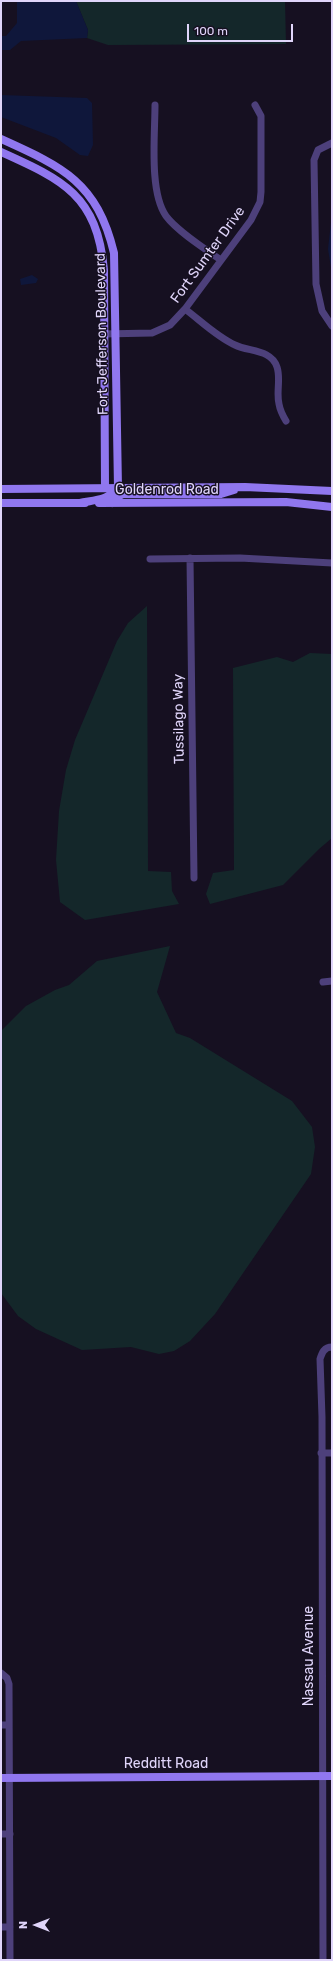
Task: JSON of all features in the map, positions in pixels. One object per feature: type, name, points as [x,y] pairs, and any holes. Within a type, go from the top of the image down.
[{"type":"street","points":[[155,105],[156,183],[161,208],[174,224],[221,260]]},
{"type":"street","name":"Fort Sumter Drive","points":[[103,334],[140,335],[161,330],[170,325],[185,309],[251,220],[260,202],[261,116],[255,105]]},
{"type":"street","name":"Fort Jefferson Boulevard","points":[[1,139],[55,164],[67,172],[90,195],[100,212],[114,253],[118,488]]},
{"type":"street","points":[[332,143],[318,150],[314,160],[316,284],[322,311],[332,326]]},
{"type":"street","name":"Fort Jefferson Boulevard","points":[[1,152],[58,179],[69,188],[82,204],[96,228],[103,259],[104,488]]},
{"type":"street","points":[[185,309],[226,340],[243,348],[261,352],[273,361],[277,366],[278,404],[286,421]]},
{"type":"street","points":[[112,503],[117,497],[123,494],[221,494],[245,487]]},
{"type":"street","name":"Goldenrod Road","points":[[1,488],[245,487],[332,492]]},
{"type":"street","points":[[80,503],[107,498],[114,494],[118,488]]},
{"type":"street","name":"Goldenrod Road","points":[[1,503],[286,502],[332,506]]},
{"type":"street","name":"Tussilago Way","points":[[190,558],[194,878]]},
{"type":"street","points":[[150,559],[240,558],[332,563]]},
{"type":"street","points":[[323,982],[332,981]]},
{"type":"street","name":"Nassau Avenue","points":[[323,1960],[322,1417],[320,1359],[322,1352],[329,1347],[332,1347]]},
{"type":"street","points":[[321,1453],[332,1453]]},
{"type":"street","points":[[1,1673],[7,1678],[9,1684],[10,1960]]},
{"type":"street","points":[[1,1725],[9,1725]]},
{"type":"street","name":"Redditt Road","points":[[1,1778],[332,1776]]},
{"type":"street","points":[[1,1834],[10,1834]]},
{"type":"street","points":[[1,1928],[10,1927]]},
{"type":"green space","points":[[76,1],[285,1],[286,44],[108,45],[87,38],[88,30]]},
{"type":"green space","points":[[147,606],[148,871],[171,872],[172,891],[179,904],[85,920],[60,902],[56,860],[59,811],[66,770],[75,740],[117,641],[128,623]]},
{"type":"green space","points":[[310,653],[332,654],[332,838],[283,885],[210,904],[206,894],[213,873],[234,870],[233,668],[277,657],[293,662]]},
{"type":"green space","points":[[170,946],[157,992],[176,1033],[190,1038],[292,1101],[312,1127],[315,1147],[311,1174],[215,1314],[190,1341],[174,1351],[159,1354],[131,1347],[82,1350],[36,1329],[18,1316],[1,1293],[1,1031],[26,1006],[55,990],[69,985],[97,961]]},
{"type":"water","points":[[17,1],[76,1],[88,30],[87,38],[21,41],[10,50],[1,50],[1,36],[6,36],[17,23]]},
{"type":"water","points":[[1,95],[87,98],[92,103],[93,145],[88,156],[80,155],[56,138],[1,117]]},
{"type":"water","points":[[332,213],[332,274],[328,249]]},
{"type":"water","points":[[32,275],[38,279],[36,283],[21,285],[20,279]]}]
